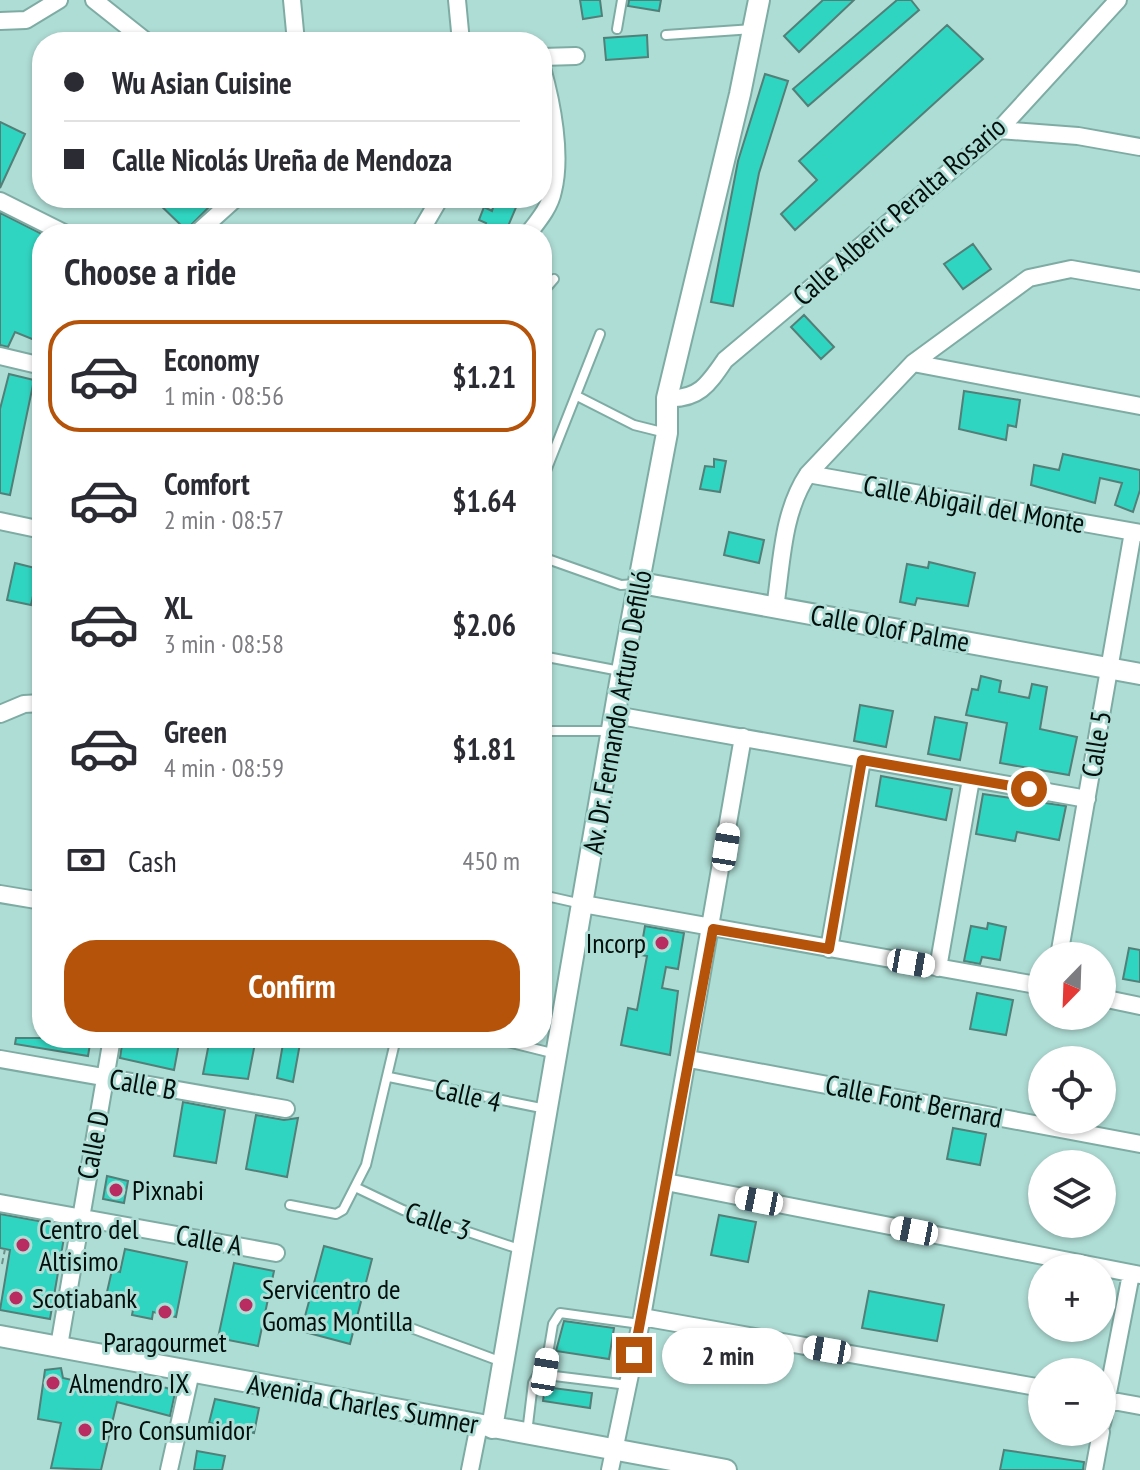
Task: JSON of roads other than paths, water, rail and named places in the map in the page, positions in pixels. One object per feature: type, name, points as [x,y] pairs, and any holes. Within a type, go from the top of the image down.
[{"type":"street","points":[[0,21],[26,20],[59,0]]},
{"type":"street","points":[[94,0],[134,32]]},
{"type":"street","points":[[292,0],[295,32]]},
{"type":"street","points":[[457,0],[460,32]]},
{"type":"street","name":"Av. Dr. Fernando Arturo Defilló","points":[[470,1470],[503,1362],[622,671],[667,433],[667,398],[759,0]]},
{"type":"street","name":"Calle Alberic Peralta Rosario","points":[[667,398],[685,399],[698,394],[725,360],[999,130],[1118,0]]},
{"type":"street","points":[[552,57],[576,56]]},
{"type":"street","points":[[999,130],[1078,136],[1140,147]]},
{"type":"street","points":[[552,132],[555,151],[552,195]]},
{"type":"street","points":[[0,201],[46,224]]},
{"type":"street","points":[[207,224],[225,208]]},
{"type":"street","points":[[775,608],[788,517],[797,490],[808,474],[913,363],[1029,278],[1071,269],[1140,281]]},
{"type":"street","points":[[0,356],[32,364]]},
{"type":"street","points":[[913,363],[1140,406]]},
{"type":"street","name":"Calle Abigail del Monte","points":[[808,474],[1136,533]]},
{"type":"street","points":[[0,521],[32,528]]},
{"type":"street","name":"Calle 5","points":[[1061,942],[1107,667],[1136,533]]},
{"type":"street","name":"Calle Olof Palme","points":[[641,583],[1140,674]]},
{"type":"street","points":[[0,714],[32,704]]},
{"type":"street","points":[[615,723],[743,737],[1087,799]]},
{"type":"street","points":[[610,1470],[642,1320],[713,929],[743,737]]},
{"type":"street","points":[[829,949],[862,760]]},
{"type":"street","points":[[938,968],[971,779]]},
{"type":"street","points":[[0,894],[32,899]]},
{"type":"street","points":[[583,904],[1028,984]]},
{"type":"street","points":[[1116,1001],[1140,1006]]},
{"type":"street","name":"Calle D","points":[[59,1346],[110,1048]]},
{"type":"street","name":"Calle B","points":[[0,1059],[286,1109]]},
{"type":"street","name":"Calle Font Bernard","points":[[689,1059],[1140,1144]]},
{"type":"street","points":[[666,1182],[1136,1274],[1114,1358]]},
{"type":"street","name":"Calle A","points":[[0,1203],[276,1253]]},
{"type":"street","points":[[642,1320],[1028,1386]]},
{"type":"street","name":"Avenida Charles Sumner","points":[[0,1336],[726,1470]]},
{"type":"street","points":[[169,1470],[191,1372]]},
{"type":"street","points":[[1116,1401],[1140,1406]]},
{"type":"street","points":[[1094,1470],[1098,1446]]},
{"type":"lane","points":[[617,29],[622,0]]},
{"type":"lane","points":[[666,35],[754,28]]},
{"type":"lane","points":[[552,457],[600,334]]},
{"type":"lane","points":[[577,396],[634,425],[667,433]]},
{"type":"lane","points":[[552,560],[626,586],[641,583]]},
{"type":"lane","points":[[552,658],[622,671]]},
{"type":"lane","points":[[552,730],[615,723]]},
{"type":"lane","points":[[552,897],[583,904]]},
{"type":"lane","points":[[290,1205],[340,1214],[366,1165],[394,1048]]},
{"type":"lane","points":[[532,1048],[557,1054]]},
{"type":"lane","name":"Calle 4","points":[[389,1077],[522,1107],[547,1109]]},
{"type":"lane","name":"Calle 3","points":[[355,1187],[403,1210],[523,1250]]},
{"type":"lane","points":[[545,1372],[553,1324],[560,1313],[642,1320]]},
{"type":"lane","points":[[387,1319],[503,1362]]},
{"type":"lane","points":[[527,1434],[533,1383],[538,1374],[545,1372],[628,1385]]},
{"type":"place","name":"Incorp","points":[[662,943]]},
{"type":"place","name":"Pixnabi","points":[[116,1190]]},
{"type":"place","name":"Centro del Altisimo","points":[[23,1245]]},
{"type":"place","name":"Scotiabank","points":[[16,1298]]},
{"type":"place","name":"Servicentro de Gomas Montilla","points":[[246,1305]]},
{"type":"place","name":"Paragourmet","points":[[165,1312]]},
{"type":"place","name":"Almendro IX","points":[[53,1383]]},
{"type":"place","name":"Pro Consumidor","points":[[85,1430]]}]
